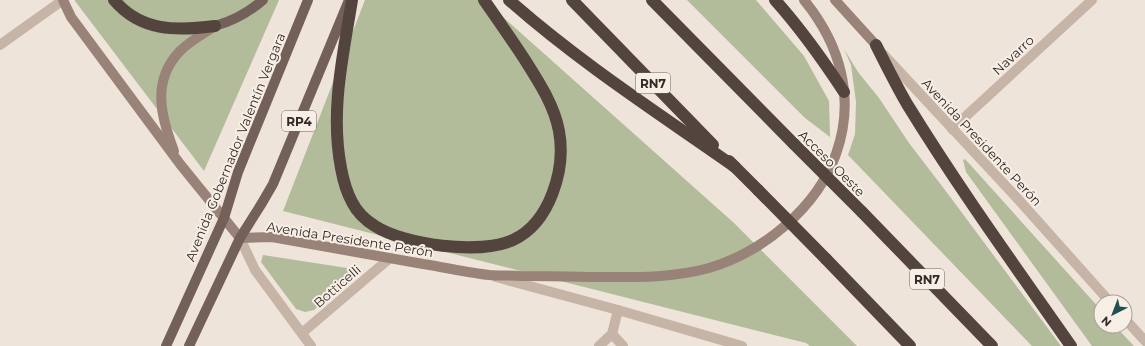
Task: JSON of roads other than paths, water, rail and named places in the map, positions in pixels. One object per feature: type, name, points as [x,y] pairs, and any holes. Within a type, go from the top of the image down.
[{"type":"highway","points":[[114,0],[132,17],[162,27],[184,29],[214,26]]},
{"type":"highway","points":[[350,0],[339,81],[336,127],[338,153],[343,178],[352,202],[361,215],[375,226],[399,237],[440,245],[481,247],[492,246],[513,240],[528,230],[538,218],[548,203],[556,182],[559,170],[560,144],[559,131],[546,95],[507,32],[484,0]]},
{"type":"highway","points":[[509,0],[583,60],[735,167]]},
{"type":"highway","name":"RN7","points":[[572,0],[910,346]]},
{"type":"highway","name":"Acceso Oeste","points":[[652,0],[992,346]]},
{"type":"highway","points":[[774,0],[808,41],[844,92]]},
{"type":"highway","points":[[876,45],[906,103],[948,168],[1071,346]]},
{"type":"main road","points":[[63,0],[71,17],[180,164],[240,238]]},
{"type":"main road","points":[[180,164],[169,138],[162,114],[161,104],[162,87],[170,64],[180,52],[196,38],[214,26],[238,17],[262,0]]},
{"type":"main road","name":"Avenida Gobernador Valentín Vergara","points":[[166,346],[224,218],[238,172],[308,0]]},
{"type":"main road","name":"RP4","points":[[189,346],[240,238],[273,184],[350,0]]},
{"type":"main road","points":[[488,275],[657,276],[708,268],[731,260],[752,250],[777,233],[810,200],[823,182],[833,162],[845,120],[842,76],[836,55],[819,21],[804,0]]},
{"type":"main road","name":"Avenida Presidente Perón","points":[[835,0],[876,45]]},
{"type":"main road","name":"Avenida Presidente Perón","points":[[240,238],[272,237],[488,275]]},
{"type":"street","points":[[0,45],[63,0]]},
{"type":"street","name":"Navarro","points":[[952,129],[1092,0]]},
{"type":"street","name":"Avenida Presidente Perón","points":[[876,45],[1103,294]]},
{"type":"street","points":[[240,238],[255,270],[311,346]]},
{"type":"street","name":"Botticelli","points":[[302,333],[390,258]]},
{"type":"street","name":"Avenida Presidente Perón","points":[[488,275],[618,310],[742,346]]},
{"type":"street","points":[[599,346],[612,334],[618,310]]},
{"type":"street","points":[[1133,328],[1145,341]]},
{"type":"street","points":[[612,334],[623,346]]}]
